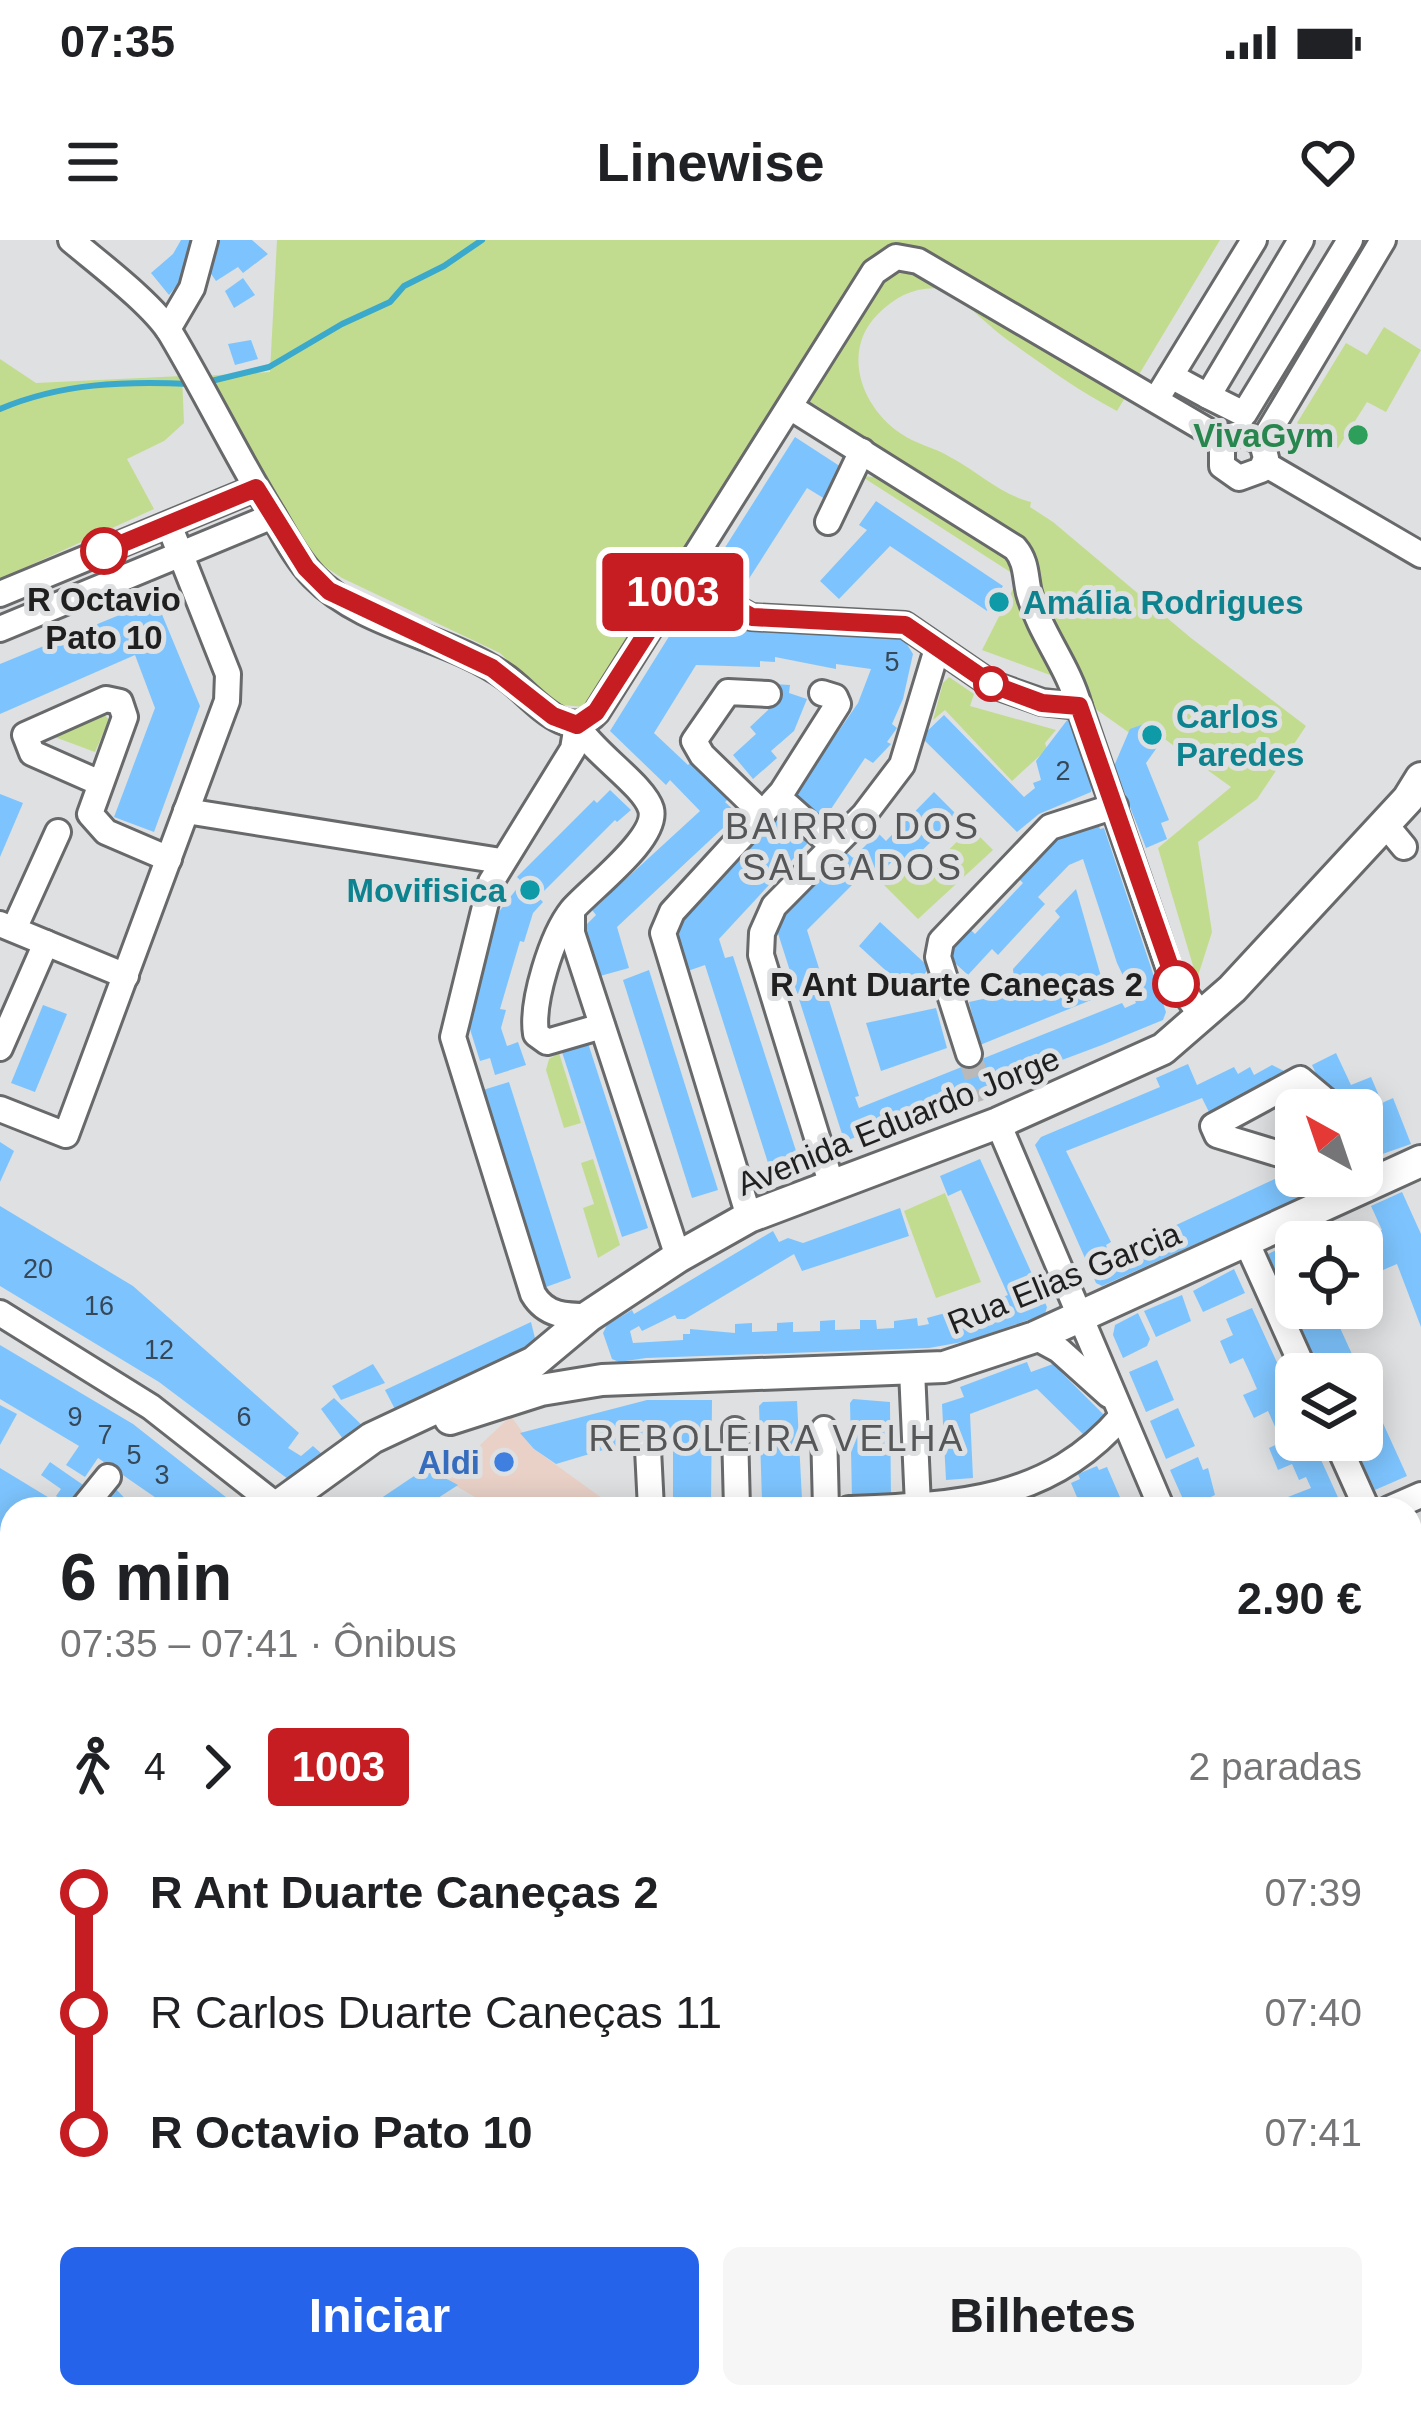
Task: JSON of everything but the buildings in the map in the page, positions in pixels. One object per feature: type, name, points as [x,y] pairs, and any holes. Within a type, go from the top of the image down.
[{"type":"main road","name":"Avenida Eduardo Jorge","points":[[563,1338],[677,1257],[749,1217],[1163,1049],[1203,1017],[1394,835],[1417,789]]},
{"type":"main road","name":"Rua Elias Garcia","points":[[1383,1178],[1418,1172]]},
{"type":"main road","name":"Rua Elias Garcia","points":[[304,1497],[423,1428],[571,1384],[912,1370],[958,1363],[1035,1337],[1246,1240],[1323,1197]]},
{"type":"main road","points":[[299,1497],[372,1438],[534,1362],[563,1338]]},
{"type":"main road","points":[[563,1338],[561,1358],[571,1384]]},
{"type":"street","points":[[71,240],[168,329],[273,516],[306,568],[329,591],[492,668],[553,716],[573,724],[644,796],[652,815],[647,834],[572,910],[555,940],[534,1018],[536,1034],[547,1042],[602,1026]]},
{"type":"street","points":[[168,329],[192,288],[205,240]]},
{"type":"street","points":[[1155,402],[1254,240]]},
{"type":"street","points":[[1208,396],[1301,240]]},
{"type":"street","points":[[1171,376],[1244,414],[1350,240]]},
{"type":"street","points":[[1383,240],[1264,453],[1255,476],[1232,476],[1220,460],[1226,441],[1244,433],[1264,453],[1421,555]]},
{"type":"street","points":[[573,724],[596,712],[874,272],[896,257],[918,261],[1226,441]]},
{"type":"street","points":[[790,407],[1005,539],[1022,556],[1031,599],[1050,645],[1071,677],[1171,975],[1203,1017]]},
{"type":"street","points":[[828,522],[862,451]]},
{"type":"street","points":[[0,594],[256,488]]},
{"type":"street","points":[[0,628],[273,516]]},
{"type":"street","points":[[0,1109],[66,1135],[227,700],[229,681],[169,525]]},
{"type":"street","points":[[682,578],[744,615],[905,625],[991,684],[1025,698],[1079,706]]},
{"type":"street","points":[[832,1186],[760,948],[764,926],[774,906],[864,815],[902,765],[943,654]]},
{"type":"street","points":[[768,694],[728,692],[694,741],[702,755],[833,846]]},
{"type":"street","points":[[749,1217],[663,933],[672,912],[798,772],[838,704],[835,697],[822,693]]},
{"type":"street","points":[[573,724],[573,749],[490,882],[453,1037],[532,1294],[555,1314],[590,1316]]},
{"type":"street","points":[[100,782],[90,814],[98,826],[169,859]]},
{"type":"street","points":[[969,1054],[938,957],[940,940],[1050,827],[1115,806]]},
{"type":"street","points":[[186,811],[502,861]]},
{"type":"street","points":[[58,832],[7,927],[126,976]]},
{"type":"street","points":[[572,910],[572,933],[677,1257]]},
{"type":"street","points":[[0,1048],[46,943]]},
{"type":"street","points":[[1281,1089],[1300,1079],[1311,1089]]},
{"type":"street","points":[[1275,1093],[1213,1126],[1217,1135],[1275,1153]]},
{"type":"street","points":[[991,1116],[1157,1497]]},
{"type":"street","points":[[1246,1240],[1297,1353]]},
{"type":"street","points":[[0,1313],[152,1407],[271,1497]]},
{"type":"street","points":[[1035,1337],[1059,1350],[1119,1408]]},
{"type":"street","points":[[912,1370],[918,1497]]},
{"type":"street","points":[[989,1497],[1055,1473],[1100,1441],[1119,1408]]},
{"type":"street","points":[[824,1429],[826,1497]]},
{"type":"street","points":[[735,1430],[737,1497]]},
{"type":"street","points":[[648,1448],[650,1497]]},
{"type":"street","points":[[1345,1461],[1362,1497]]},
{"type":"street","points":[[92,1497],[108,1477]]},
{"type":"shaded area","name":"Aldi","points":[[511,1416],[534,1449],[600,1497],[475,1497],[426,1468],[464,1460]]},
{"type":"green space","points":[[277,240],[1220,240],[1117,411],[1012,343],[945,289],[917,290],[885,307],[867,329],[858,361],[866,393],[886,422],[1009,494],[1031,502],[1030,507],[1306,726],[1257,799],[1198,842],[1212,932],[1197,979],[1158,848],[1231,787],[1148,727],[1131,734],[1090,705],[1082,675],[1032,586],[861,476],[934,482],[814,404],[774,412],[595,708],[552,704],[500,653],[342,578],[304,553],[202,376],[270,372]]},
{"type":"green space","points":[[1384,327],[1421,350],[1386,412],[1367,402],[1338,448],[1297,423],[1346,343],[1367,355]]},
{"type":"green space","points":[[0,359],[36,383],[182,376],[184,423],[164,441],[127,459],[154,509],[0,579]]},
{"type":"green space","points":[[1018,579],[1058,671],[1053,676],[982,650]]},
{"type":"green space","points":[[949,677],[974,694],[970,706],[1056,730],[1045,743],[1047,749],[1012,781],[945,710],[933,720]]},
{"type":"green space","points":[[103,713],[109,720],[95,752],[52,736]]},
{"type":"green space","points":[[971,828],[993,850],[918,919],[883,884],[905,862],[921,877]]},
{"type":"green space","points":[[559,1053],[581,1123],[564,1128],[546,1070],[549,1059]]},
{"type":"green space","points":[[593,1159],[620,1245],[598,1258],[583,1208],[594,1204],[581,1163]]},
{"type":"green space","points":[[945,1193],[981,1282],[936,1298],[904,1211]]},
{"type":"waterway","points":[[203,383],[269,367],[390,302],[404,286],[482,240]]},
{"type":"waterway","points":[[0,409],[46,394],[94,386],[190,384]]},
{"type":"tunnel","points":[[969,1054],[984,1100]]},
{"type":"bus line","name":"1003","points":[[104,551],[256,488],[306,568],[329,591],[492,668],[553,716],[577,725],[596,712],[682,578],[752,617],[905,625],[991,684],[1042,703],[1079,706],[1176,984]]},
{"type":"place","name":"VivaGym","points":[[1358,435]]},
{"type":"place","name":"R Octavio Pato 10","points":[[104,551]]},
{"type":"place","name":"Amália Rodrigues","points":[[999,602]]},
{"type":"place","name":"Carlos Paredes","points":[[1152,735]]},
{"type":"place","name":"Movifisica","points":[[530,890]]},
{"type":"place","name":"R Ant Duarte Caneças 2","points":[[1176,984]]},
{"type":"place","name":"Aldi","points":[[504,1462]]},
{"type":"district","name":"BAIRRO DOS SALGADOS","points":[[853,846]]},
{"type":"district","name":"REBOLEIRA VELHA","points":[[777,1438]]}]
